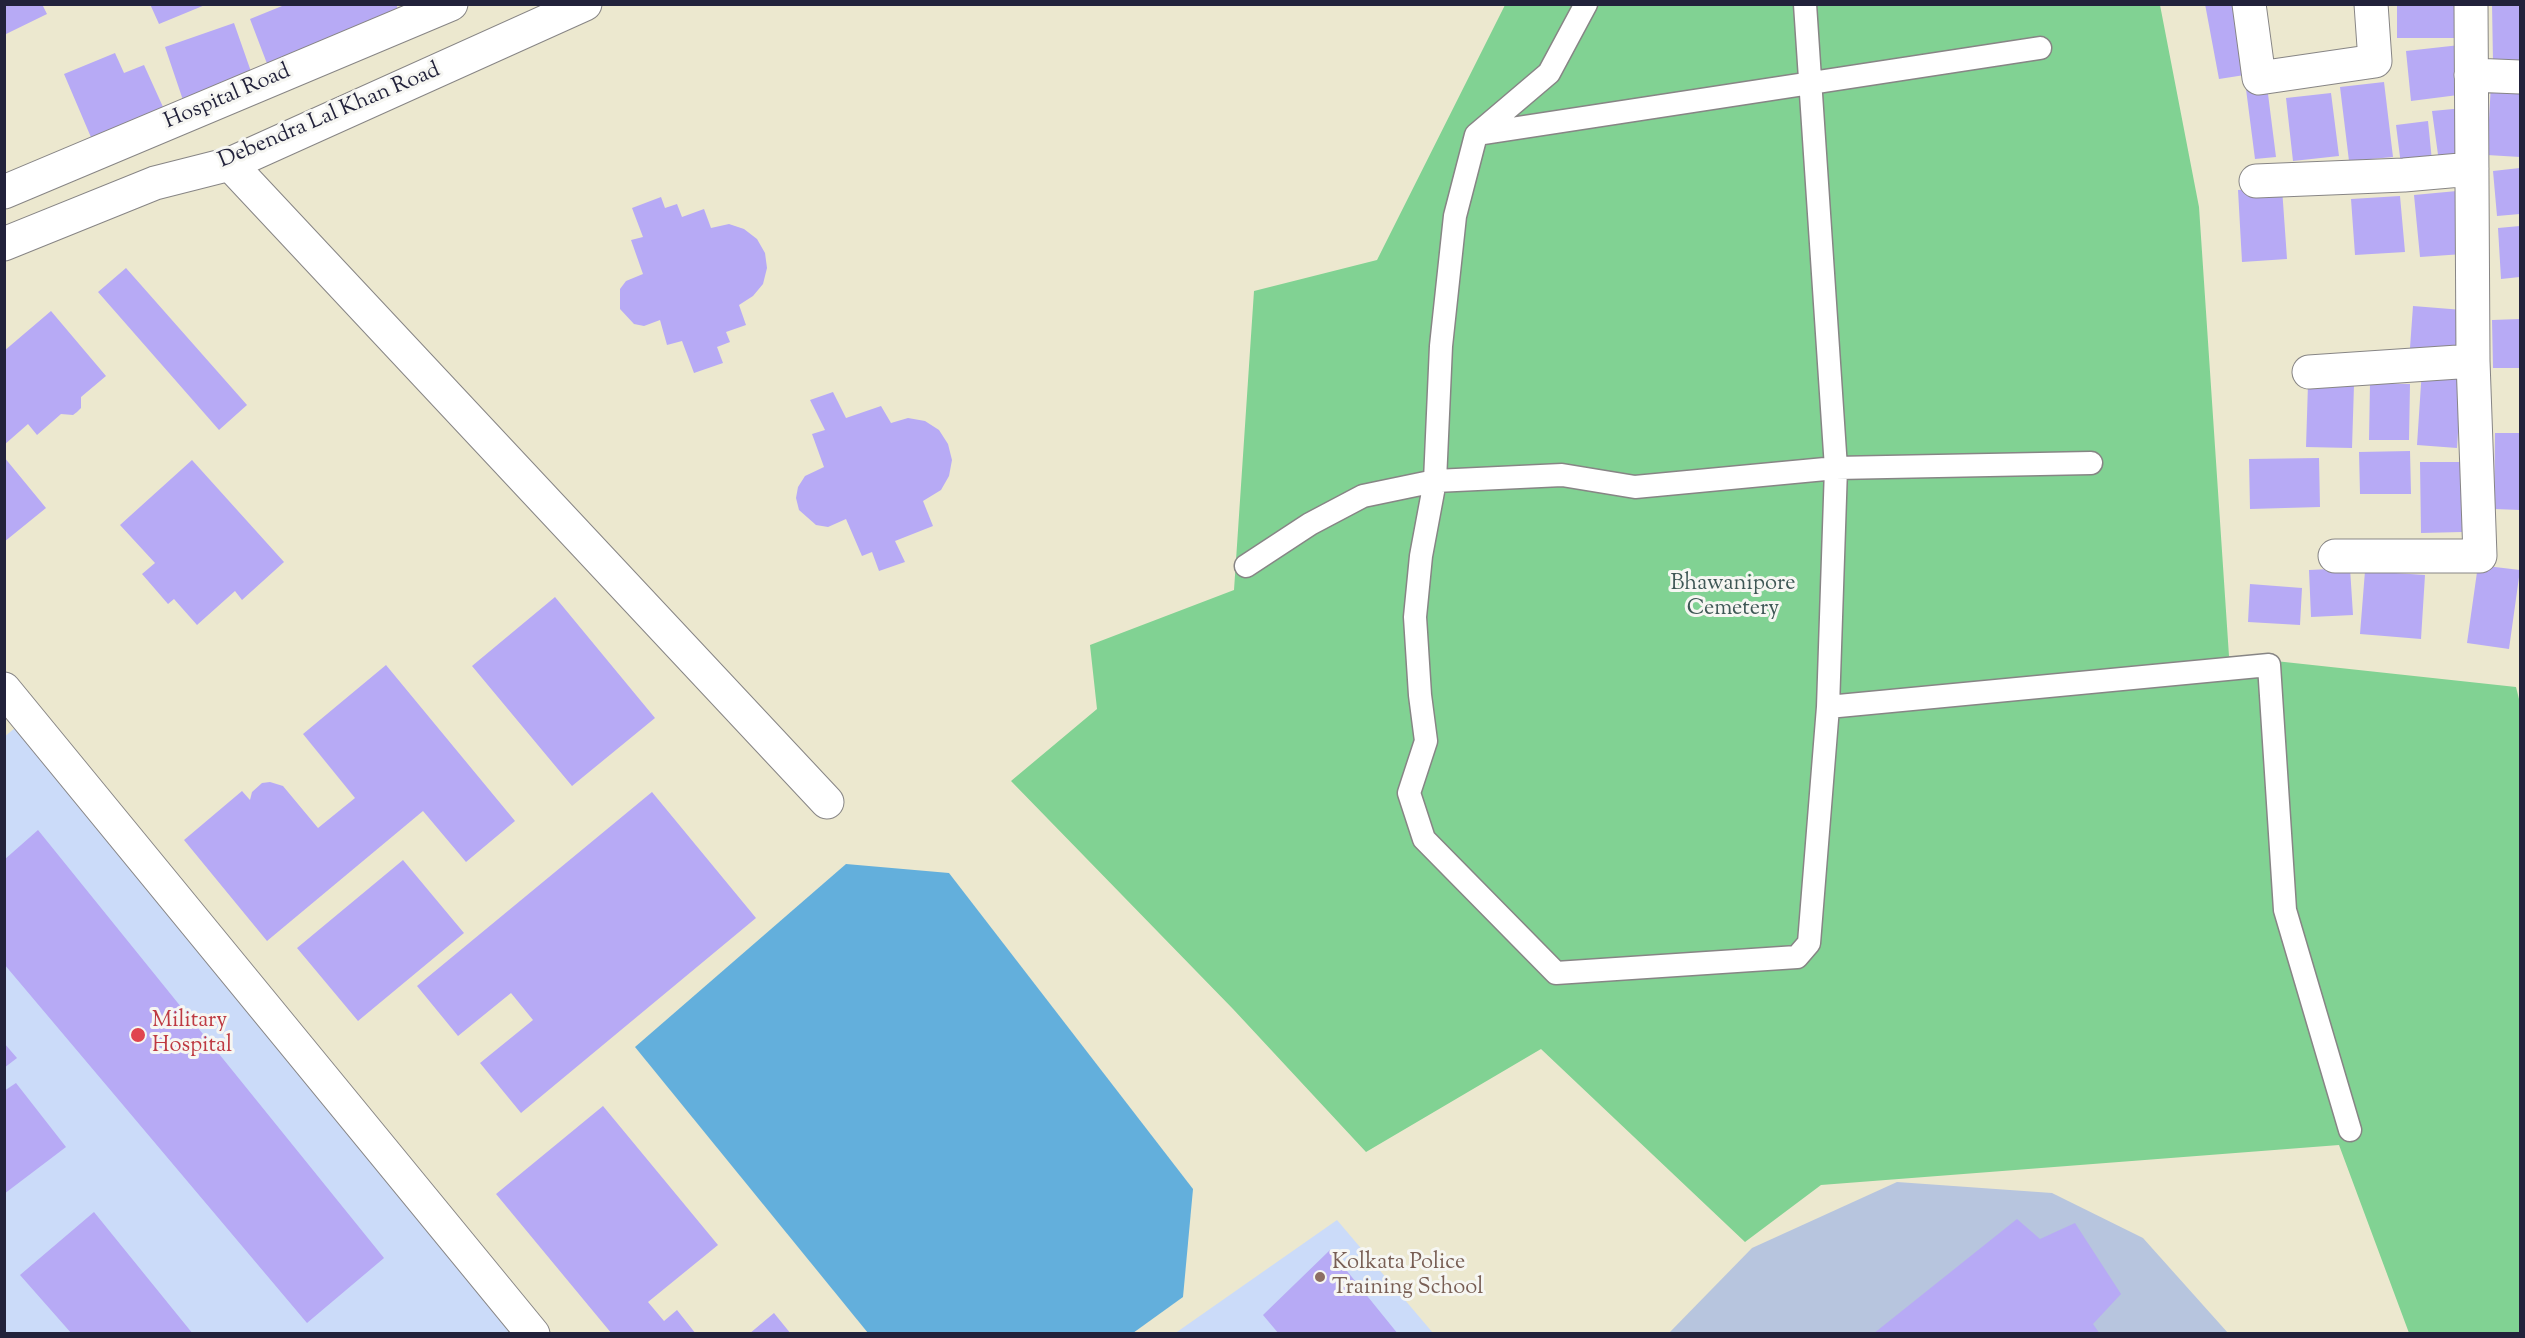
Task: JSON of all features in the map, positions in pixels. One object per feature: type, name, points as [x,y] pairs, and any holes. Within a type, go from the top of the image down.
[{"type":"street","name":"Hospital Road","points":[[4,192],[451,4]]},
{"type":"street","name":"Debendra Lal Khan Road","points":[[6,239],[154,183],[230,164],[585,4]]},
{"type":"street","points":[[2249,4],[2259,78],[2375,61],[2371,4]]},
{"type":"street","points":[[2334,556],[2480,556],[2473,361],[2471,4]]},
{"type":"street","points":[[2471,75],[2520,76]]},
{"type":"street","points":[[230,164],[827,802]]},
{"type":"street","points":[[2256,181],[2404,175],[2472,169]]},
{"type":"street","points":[[2309,372],[2473,361]]},
{"type":"street","points":[[4,689],[533,1334]]},
{"type":"lane","points":[[1586,4],[1549,74],[1476,135],[1455,216],[1441,346],[1435,481],[1421,556],[1414,617],[1426,741],[1409,793],[1424,840],[1556,973],[1797,957],[1809,943],[1828,706],[1836,468],[1805,4]]},
{"type":"lane","points":[[1476,135],[2040,48]]},
{"type":"lane","points":[[1246,566],[1310,524],[1363,496],[1435,481],[1562,475],[1635,487],[1836,468],[2091,463]]},
{"type":"lane","points":[[1828,706],[2270,665],[2285,910],[2350,1130]]},
{"type":"shaded area","name":"Military Hospital","points":[[20,724],[511,1333],[5,1333],[4,737]]},
{"type":"shaded area","points":[[1897,1182],[2052,1193],[2143,1238],[2228,1333],[1668,1334],[1752,1248]]},
{"type":"shaded area","name":"Kolkata Police Training School","points":[[1337,1220],[1433,1333],[1174,1334]]},
{"type":"green space","name":"Bhawanipore Cemetery","points":[[1505,5],[2160,5],[2199,207],[2229,656],[2516,687],[2520,703],[2520,1332],[2409,1333],[2339,1145],[1821,1185],[1745,1242],[1541,1049],[1366,1152],[1233,1009],[1011,781],[1097,709],[1090,645],[1234,590],[1254,291],[1377,260]]},
{"type":"water","points":[[846,864],[949,873],[1193,1189],[1183,1297],[1133,1333],[868,1333],[635,1047]]},
{"type":"building","points":[[4,4],[42,4],[47,14],[4,35]]},
{"type":"building","points":[[150,4],[205,4],[205,5],[159,24]]},
{"type":"building","points":[[287,4],[396,4],[403,23],[271,74],[250,19]]},
{"type":"building","points":[[2205,4],[2238,4],[2251,74],[2219,79]]},
{"type":"building","points":[[2397,4],[2458,4],[2458,38],[2397,38]]},
{"type":"building","points":[[2492,4],[2520,4],[2520,61],[2493,62]]},
{"type":"building","points":[[234,23],[255,83],[185,106],[165,47]]},
{"type":"building","points":[[2460,45],[2466,94],[2411,101],[2406,51]]},
{"type":"building","points":[[115,53],[124,73],[144,65],[168,118],[96,149],[64,74]]},
{"type":"building","points":[[2384,82],[2393,157],[2349,161],[2340,87]]},
{"type":"building","points":[[2491,84],[2520,86],[2520,157],[2487,155]]},
{"type":"building","points":[[2267,86],[2276,157],[2255,159],[2246,89]]},
{"type":"building","points":[[2331,93],[2339,156],[2293,161],[2286,98]]},
{"type":"building","points":[[2464,108],[2470,158],[2439,162],[2432,111]]},
{"type":"building","points":[[2428,121],[2432,161],[2401,165],[2396,125]]},
{"type":"building","points":[[2520,168],[2520,214],[2497,216],[2493,171]]},
{"type":"building","points":[[2282,188],[2287,259],[2242,262],[2238,190]]},
{"type":"building","points":[[2457,191],[2463,254],[2420,257],[2414,195]]},
{"type":"building","points":[[2400,196],[2405,252],[2355,255],[2351,199]]},
{"type":"building","points":[[661,197],[665,208],[677,204],[682,217],[704,209],[711,228],[729,224],[744,229],[757,239],[765,253],[767,268],[763,284],[753,296],[739,305],[746,325],[726,332],[730,342],[717,347],[723,363],[694,373],[682,341],[667,345],[660,320],[644,326],[634,324],[620,309],[620,289],[626,281],[643,274],[631,240],[643,237],[632,208]]},
{"type":"building","points":[[2520,226],[2520,277],[2501,279],[2498,228]]},
{"type":"building","points":[[126,268],[247,405],[219,430],[98,292]]},
{"type":"building","points":[[2413,306],[2463,310],[2461,352],[2410,348]]},
{"type":"building","points":[[51,311],[106,376],[81,397],[81,408],[73,415],[61,414],[37,435],[28,424],[4,445],[4,351]]},
{"type":"building","points":[[2520,319],[2520,368],[2493,368],[2492,320]]},
{"type":"building","points":[[2422,369],[2462,372],[2457,448],[2417,445]]},
{"type":"building","points":[[2370,383],[2410,384],[2409,440],[2369,440]]},
{"type":"building","points":[[2308,384],[2354,385],[2352,448],[2306,447]]},
{"type":"building","points":[[833,392],[846,418],[881,406],[891,423],[908,418],[925,421],[939,430],[948,444],[952,460],[949,476],[941,490],[923,501],[933,526],[895,541],[905,562],[879,571],[872,552],[862,556],[846,519],[828,527],[816,525],[799,510],[796,498],[798,487],[805,476],[824,467],[812,434],[825,430],[810,400]]},
{"type":"building","points":[[2495,433],[2520,433],[2520,510],[2494,509]]},
{"type":"building","points":[[2410,451],[2411,494],[2360,494],[2359,452]]},
{"type":"building","points":[[4,457],[46,508],[4,542]]},
{"type":"building","points":[[2319,458],[2320,507],[2250,509],[2249,459]]},
{"type":"building","points":[[192,460],[284,562],[242,600],[235,591],[197,625],[174,599],[168,604],[142,574],[155,563],[120,525]]},
{"type":"building","points":[[2420,462],[2461,462],[2462,532],[2421,533]]},
{"type":"building","points":[[2478,565],[2520,570],[2509,649],[2467,643]]},
{"type":"building","points":[[2350,568],[2353,615],[2311,617],[2309,570]]},
{"type":"building","points":[[2365,571],[2425,575],[2421,639],[2360,634]]},
{"type":"building","points":[[2250,584],[2302,588],[2300,625],[2248,622]]},
{"type":"building","points":[[555,597],[655,718],[572,786],[472,666]]},
{"type":"building","points":[[386,665],[515,821],[466,862],[423,811],[267,941],[184,840],[242,791],[250,800],[252,792],[262,783],[270,782],[283,786],[318,828],[355,798],[303,734]]},
{"type":"building","points":[[652,792],[756,918],[521,1113],[480,1063],[533,1020],[511,993],[458,1036],[417,986]]},
{"type":"building","points":[[38,830],[384,1258],[307,1323],[4,964],[4,860]]},
{"type":"building","points":[[403,860],[464,933],[358,1021],[297,948]]},
{"type":"building","points":[[4,1043],[17,1058],[4,1068]]},
{"type":"building","points":[[16,1083],[66,1147],[4,1194],[4,1091]]},
{"type":"building","points":[[603,1106],[718,1245],[648,1302],[664,1321],[677,1310],[696,1334],[612,1334],[496,1194]]},
{"type":"building","points":[[94,1212],[193,1334],[72,1334],[20,1275]]},
{"type":"building","points":[[2017,1219],[2040,1239],[2075,1223],[2121,1294],[2093,1324],[2100,1334],[1873,1334]]},
{"type":"building","points":[[1330,1250],[1398,1334],[1279,1334],[1263,1315]]},
{"type":"building","points":[[774,1313],[791,1334],[749,1334]]},
{"type":"place","name":"Military Hospital","points":[[138,1035]]},
{"type":"place","name":"Kolkata Police Training School","points":[[1320,1277]]}]
